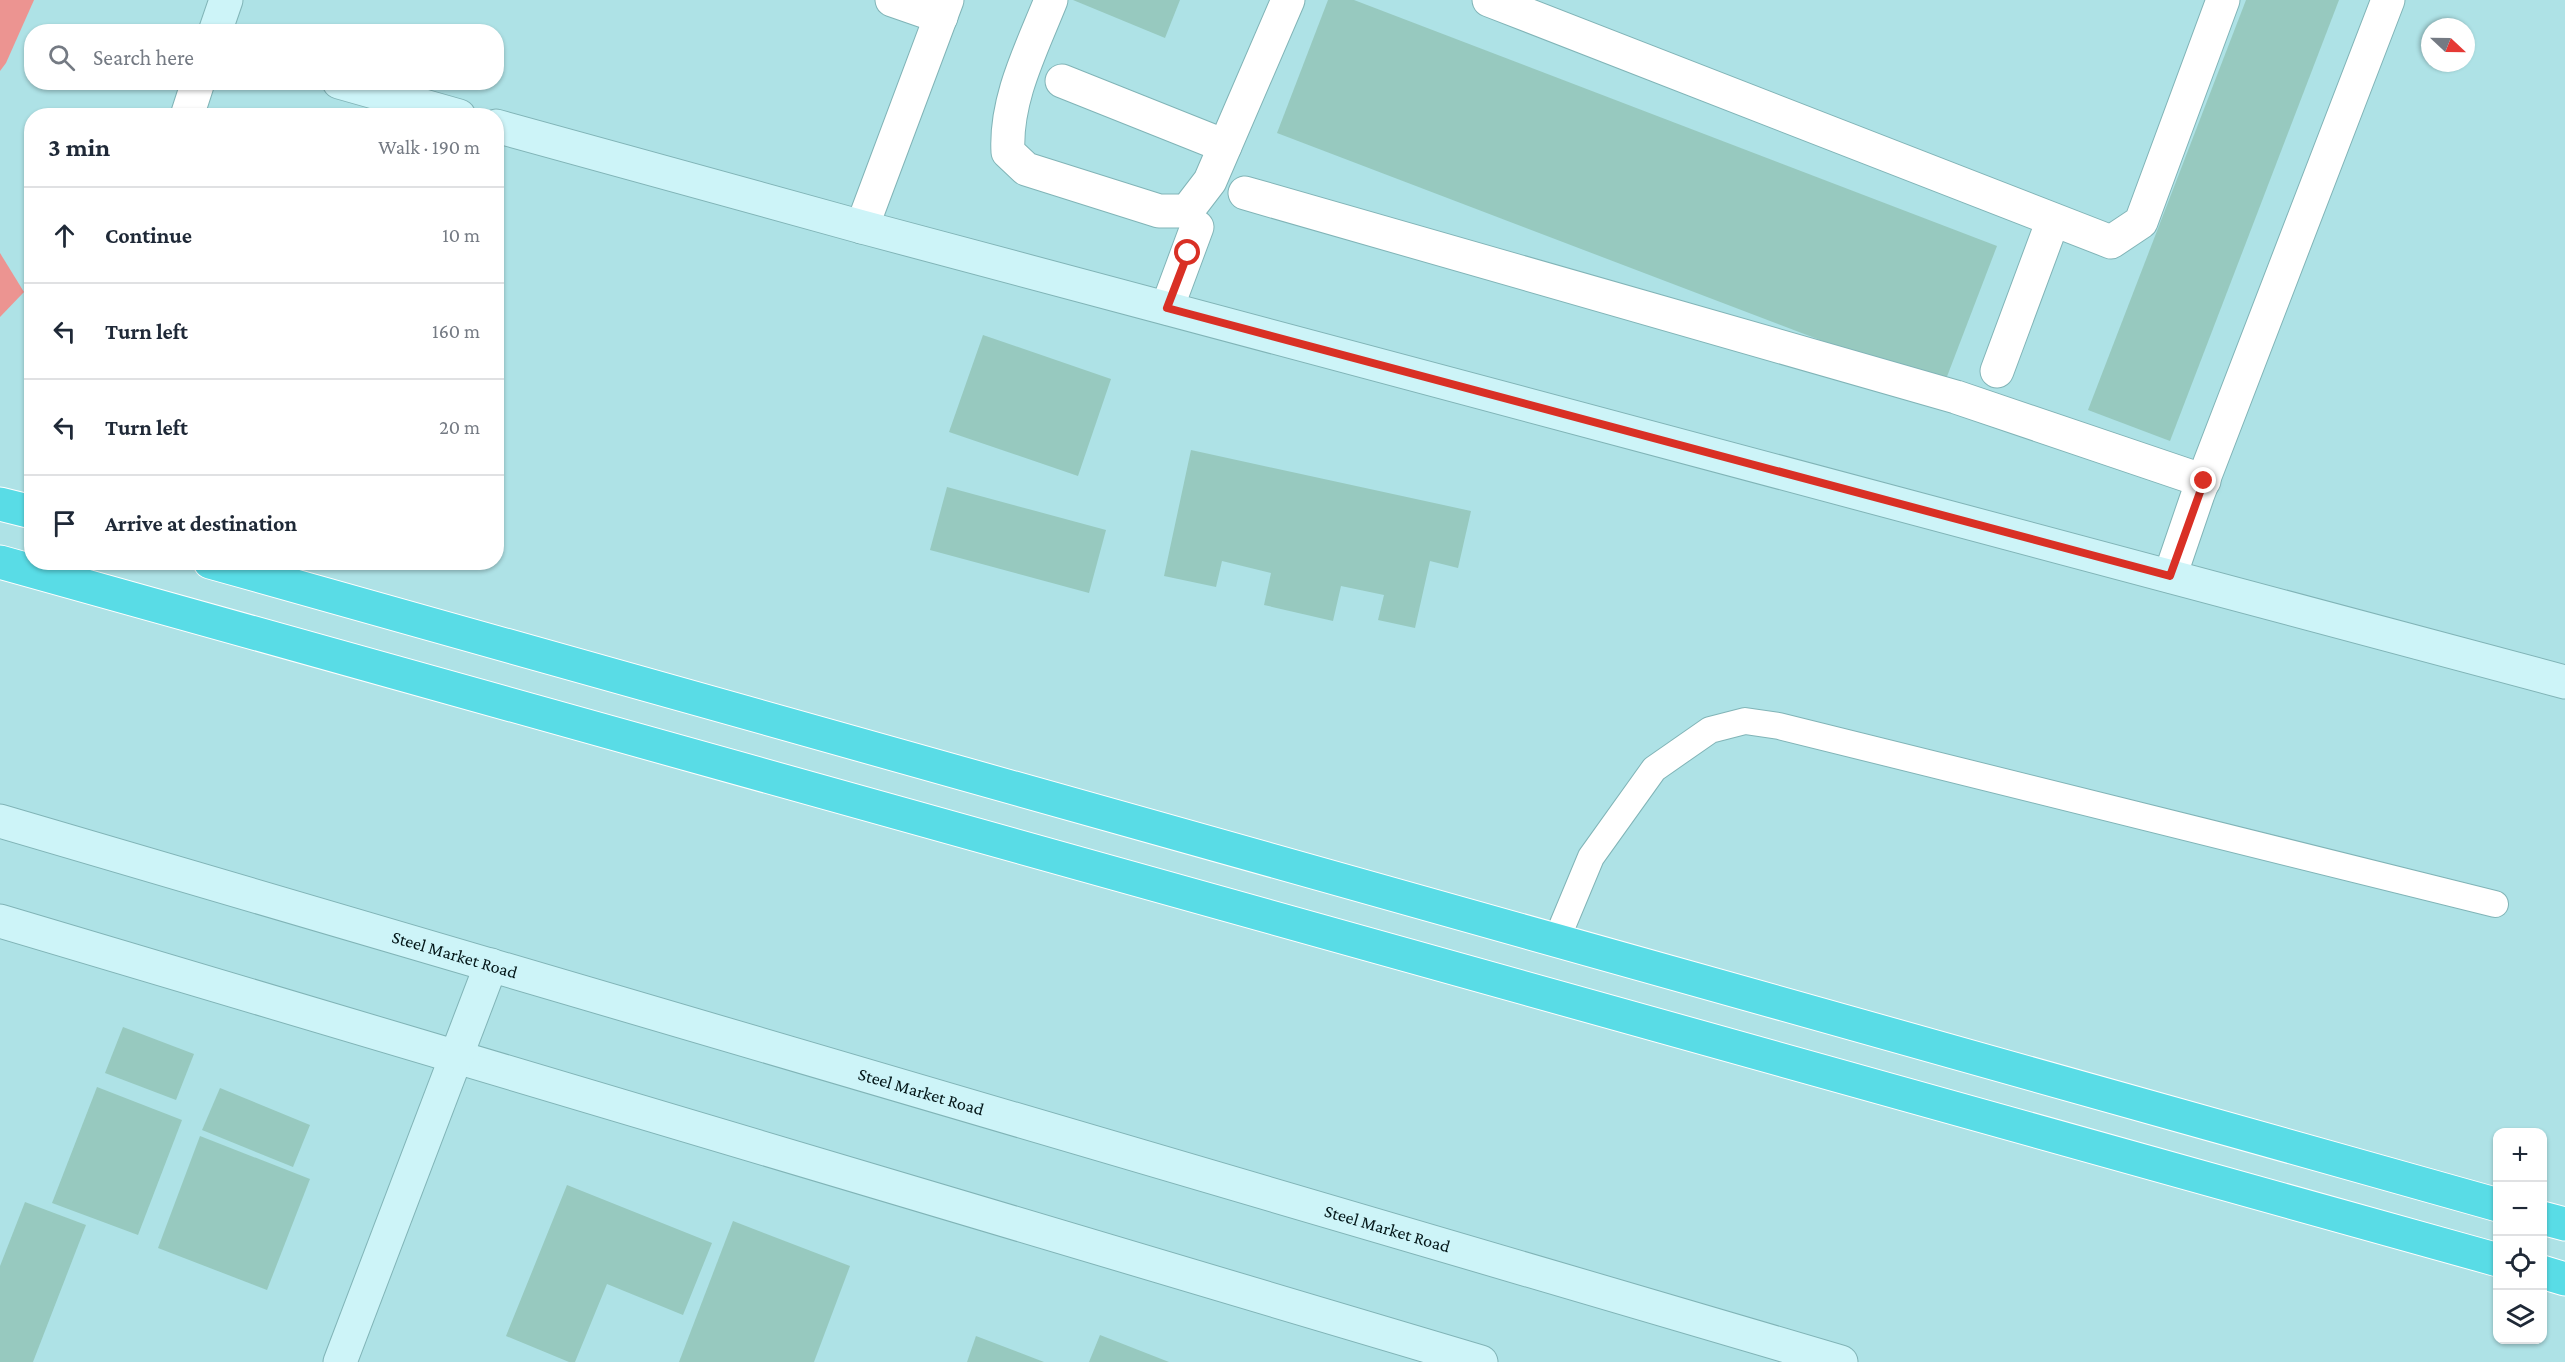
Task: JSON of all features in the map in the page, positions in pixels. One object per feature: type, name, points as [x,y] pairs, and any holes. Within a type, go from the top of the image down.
[{"type":"highway","points":[[0,504],[24,510]]},
{"type":"highway","points":[[0,562],[24,569]]},
{"type":"highway","points":[[29,570],[2493,1259]]},
{"type":"highway","points":[[238,570],[2493,1204]]},
{"type":"highway","points":[[2547,1219],[2565,1224]]},
{"type":"highway","points":[[2547,1274],[2565,1279]]},
{"type":"street","points":[[218,24],[226,0]]},
{"type":"street","points":[[862,227],[944,9],[892,0]]},
{"type":"street","points":[[1050,0],[1016,90],[1007,130],[1008,152],[1026,169],[1159,211],[1187,211],[1210,181],[1288,0]]},
{"type":"street","points":[[1489,0],[2111,242],[2140,222],[2223,0]]},
{"type":"street","points":[[2170,576],[2204,481],[2388,0]]},
{"type":"street","points":[[1062,81],[1225,146]]},
{"type":"street","points":[[190,108],[195,90]]},
{"type":"street","points":[[367,90],[431,108]]},
{"type":"street","points":[[504,128],[862,227],[2565,682]]},
{"type":"street","points":[[1245,193],[1956,397],[2204,481]]},
{"type":"street","points":[[1997,371],[2053,220]]},
{"type":"street","points":[[1167,308],[1197,227]]},
{"type":"street","name":"Steel Market Road","points":[[0,821],[1841,1362]]},
{"type":"street","points":[[0,921],[1481,1362]]},
{"type":"street","points":[[340,1362],[491,965]]},
{"type":"lane","points":[[1556,941],[1591,857],[1654,770],[1710,730],[1745,721],[1779,726],[2495,904]]},
{"type":"shaded area","points":[[0,0],[34,0],[6,63],[0,71]]},
{"type":"shaded area","points":[[0,253],[24,292],[0,317]]},
{"type":"building","points":[[1073,0],[1180,0],[1165,38]]},
{"type":"building","points":[[1328,0],[1354,0],[1997,246],[1943,387],[1277,133]]},
{"type":"building","points":[[2246,0],[2339,0],[2170,441],[2088,410]]},
{"type":"building","points":[[983,335],[1111,379],[1078,476],[949,432]]},
{"type":"building","points":[[1191,450],[1471,511],[1458,568],[1430,561],[1415,628],[1378,620],[1384,595],[1341,586],[1333,621],[1264,605],[1271,573],[1222,561],[1216,587],[1164,576]]},
{"type":"building","points":[[947,487],[1106,530],[1089,593],[930,550]]},
{"type":"building","points":[[123,1027],[194,1054],[176,1100],[105,1073]]},
{"type":"building","points":[[97,1087],[182,1120],[138,1235],[52,1203]]},
{"type":"building","points":[[220,1088],[310,1125],[293,1167],[202,1130]]},
{"type":"building","points":[[200,1136],[310,1179],[267,1290],[158,1248]]},
{"type":"building","points":[[567,1185],[712,1243],[683,1315],[607,1284],[575,1362],[569,1362],[506,1336]]},
{"type":"building","points":[[25,1202],[86,1225],[33,1362],[0,1362],[0,1266]]},
{"type":"building","points":[[733,1221],[850,1266],[814,1362],[679,1362]]},
{"type":"building","points":[[1100,1335],[1169,1362],[1089,1362]]},
{"type":"building","points":[[976,1336],[1044,1362],[967,1362]]},
{"type":"route","points":[[1188,253],[1167,308],[2170,576],[2204,481]]}]
